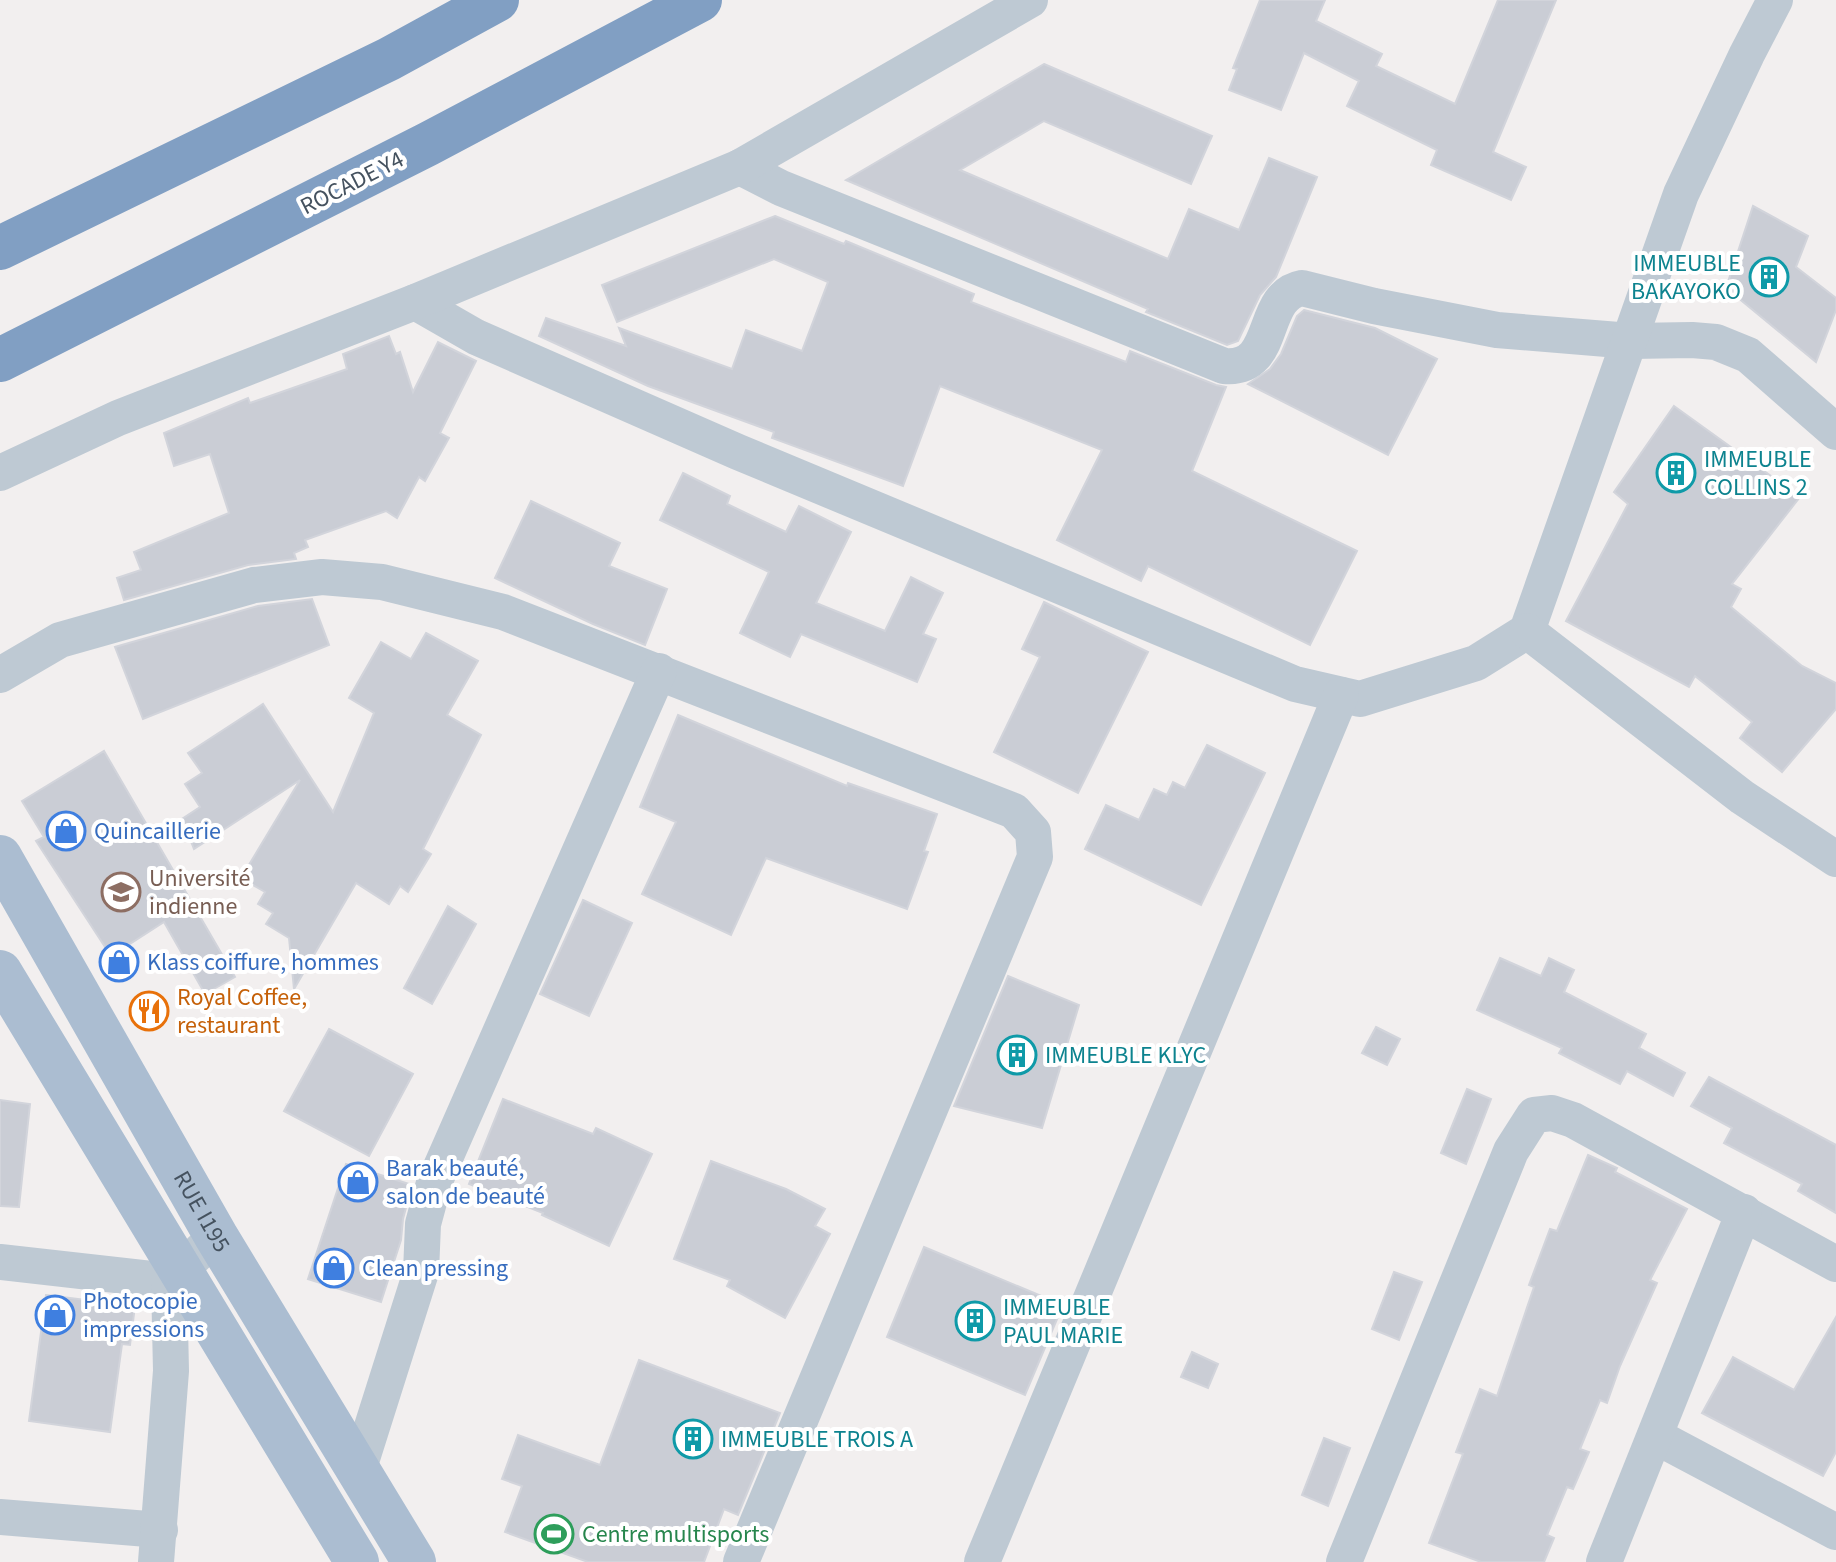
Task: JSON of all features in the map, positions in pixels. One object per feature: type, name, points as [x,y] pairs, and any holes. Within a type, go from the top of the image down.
[{"type":"highway","points":[[0,248],[389,59],[497,0]]},
{"type":"highway","name":"ROCADE Y4","points":[[0,360],[428,144],[700,0]]},
{"type":"main road","name":"RUE I195","points":[[0,857],[216,1236],[414,1562]]},
{"type":"main road","name":"RUE I195","points":[[0,972],[175,1275],[357,1562]]},
{"type":"street","points":[[0,473],[118,418],[415,302],[740,167],[1030,0]]},
{"type":"street","points":[[415,302],[476,337],[753,459],[1295,684],[1360,699],[1476,663],[1527,631],[1681,194],[1775,0]]},
{"type":"street","points":[[740,167],[781,188],[1224,366],[1239,368],[1255,358],[1281,301],[1291,290],[1302,288],[1374,306],[1497,330],[1631,341],[1716,342],[1748,355],[1836,432]]},
{"type":"street","points":[[0,675],[60,640],[254,585],[322,577],[382,582],[503,612],[659,671],[1014,811],[1033,832],[1035,857],[741,1562]]},
{"type":"street","points":[[1527,631],[1742,797],[1836,859]]},
{"type":"street","points":[[358,1471],[421,1272],[423,1224],[434,1183],[659,671]]},
{"type":"street","points":[[982,1562],[1341,695]]},
{"type":"street","points":[[1344,1562],[1511,1151],[1534,1115],[1552,1113],[1573,1120],[1836,1264]]},
{"type":"street","points":[[1604,1562],[1744,1212]]},
{"type":"street","points":[[0,1517],[158,1546],[175,1275],[216,1236]]},
{"type":"street","points":[[0,1262],[175,1275]]},
{"type":"street","points":[[1655,1436],[1836,1532]]},
{"type":"building","points":[[1260,0],[1325,0],[1316,21],[1382,54],[1376,66],[1455,104],[1498,0],[1556,0],[1493,152],[1526,167],[1511,200],[1431,165],[1437,150],[1347,106],[1359,81],[1304,53],[1281,110],[1229,90],[1237,69],[1233,68]]},
{"type":"building","points":[[1044,64],[1212,136],[1191,184],[1044,121],[960,170],[1168,259],[1189,209],[1239,230],[1269,158],[1317,177],[1276,277],[1260,295],[1238,341],[1227,345],[1146,312],[1148,309],[846,180]]},
{"type":"building","name":"IMMEUBLE BAKAYOKO","points":[[1753,206],[1808,236],[1796,267],[1836,298],[1836,310],[1816,362],[1726,288]]},
{"type":"building","points":[[775,216],[844,244],[846,241],[974,294],[971,302],[1126,362],[1130,351],[1226,387],[1192,471],[1357,551],[1310,645],[1148,566],[1141,581],[1057,540],[1102,450],[940,386],[903,486],[772,438],[774,432],[648,386],[539,336],[546,318],[626,346],[619,328],[732,369],[746,330],[802,351],[828,282],[774,259],[617,322],[602,285]]},
{"type":"building","points":[[1304,310],[1375,328],[1437,359],[1388,455],[1248,384],[1270,369],[1281,354],[1297,316]]},
{"type":"building","points":[[389,336],[396,354],[400,352],[413,392],[438,342],[476,361],[440,433],[449,438],[425,481],[419,477],[397,518],[386,511],[305,540],[308,547],[294,553],[296,559],[248,565],[124,600],[117,578],[141,570],[134,552],[229,513],[210,454],[174,466],[164,433],[248,398],[250,403],[347,369],[343,354]]},
{"type":"building","points":[[1674,406],[1800,497],[1732,584],[1741,589],[1731,607],[1802,666],[1836,683],[1836,709],[1782,772],[1740,738],[1752,722],[1695,676],[1689,687],[1566,621],[1628,504],[1614,492]]},
{"type":"building","points":[[683,473],[730,496],[727,504],[786,532],[799,506],[851,532],[816,603],[885,631],[911,577],[943,593],[923,634],[936,639],[917,682],[801,634],[790,657],[740,633],[769,572],[660,520]]},
{"type":"building","points":[[531,501],[620,543],[609,566],[667,589],[645,645],[495,578]]},
{"type":"building","points":[[312,599],[329,645],[143,719],[115,647],[258,606]]},
{"type":"building","points":[[1044,602],[1148,652],[1078,793],[994,752],[1040,657],[1022,649]]},
{"type":"building","points":[[426,633],[478,661],[447,715],[481,735],[423,849],[431,854],[408,892],[400,886],[389,904],[356,883],[294,989],[289,938],[266,924],[273,913],[258,904],[265,892],[241,878],[300,780],[194,849],[182,819],[200,807],[185,784],[202,773],[188,753],[263,704],[333,812],[374,713],[349,698],[381,642],[411,659]]},
{"type":"building","points":[[678,715],[847,786],[848,783],[937,814],[924,851],[928,852],[907,909],[766,858],[731,935],[642,894],[676,822],[640,807]]},
{"type":"building","points":[[1207,745],[1265,773],[1201,905],[1085,849],[1106,805],[1139,820],[1154,789],[1167,795],[1173,782],[1185,788]]},
{"type":"building","points":[[104,751],[235,977],[205,994],[164,922],[111,956],[36,841],[44,837],[22,801]]},
{"type":"building","points":[[583,900],[632,923],[589,1016],[540,994]]},
{"type":"building","points":[[448,906],[476,924],[432,1004],[404,988]]},
{"type":"building","points":[[1500,958],[1541,976],[1549,958],[1574,970],[1564,992],[1646,1034],[1639,1048],[1685,1073],[1673,1096],[1627,1071],[1620,1084],[1559,1053],[1562,1048],[1477,1010]]},
{"type":"building","name":"IMMEUBLE KLYC","points":[[1008,976],[1079,1005],[1042,1128],[954,1106]]},
{"type":"building","points":[[1376,1027],[1400,1039],[1387,1065],[1362,1053]]},
{"type":"building","points":[[329,1029],[413,1074],[369,1156],[284,1111]]},
{"type":"building","points":[[1709,1077],[1836,1145],[1836,1213],[1798,1191],[1802,1184],[1724,1143],[1732,1128],[1691,1106]]},
{"type":"building","points":[[1467,1089],[1491,1099],[1466,1164],[1441,1153]]},
{"type":"building","points":[[503,1099],[593,1134],[596,1128],[652,1154],[609,1246],[543,1213],[469,1184]]},
{"type":"building","points":[[0,1100],[30,1104],[19,1207],[0,1206]]},
{"type":"building","points":[[1588,1155],[1617,1168],[1615,1172],[1687,1209],[1650,1280],[1657,1283],[1607,1403],[1600,1400],[1580,1449],[1589,1452],[1573,1489],[1567,1487],[1547,1535],[1554,1538],[1544,1562],[1481,1562],[1429,1543],[1463,1454],[1456,1452],[1480,1389],[1497,1396],[1534,1287],[1529,1285],[1550,1229],[1557,1231]]},
{"type":"building","points":[[711,1161],[786,1189],[825,1209],[815,1226],[830,1234],[785,1318],[727,1286],[730,1280],[674,1259]]},
{"type":"building","points":[[346,1164],[412,1185],[401,1240],[381,1302],[308,1279]]},
{"type":"building","name":"IMMEUBLE PAUL MARIE","points":[[924,1247],[1063,1305],[1025,1395],[887,1337]]},
{"type":"building","points":[[1394,1272],[1422,1282],[1399,1340],[1372,1329]]},
{"type":"building","points":[[46,1295],[135,1306],[130,1345],[122,1344],[110,1432],[29,1421]]},
{"type":"building","points":[[1836,1317],[1836,1452],[1823,1476],[1702,1413],[1733,1357],[1794,1390]]},
{"type":"building","points":[[1192,1352],[1218,1364],[1208,1388],[1181,1377]]},
{"type":"building","points":[[639,1360],[780,1413],[738,1515],[724,1509],[704,1562],[588,1562],[505,1532],[522,1486],[502,1479],[518,1435],[600,1465]]},
{"type":"building","points":[[1324,1438],[1350,1448],[1328,1506],[1302,1495]]},
{"type":"place","name":"IMMEUBLE BAKAYOKO","points":[[1769,277]]},
{"type":"place","name":"IMMEUBLE COLLINS 2","points":[[1676,473]]},
{"type":"place","name":"Quincaillerie","points":[[66,831]]},
{"type":"place","name":"Université indienne","points":[[121,892]]},
{"type":"place","name":"Klass coiffure, hommes","points":[[119,962]]},
{"type":"place","name":"Royal Coffee, restaurant","points":[[149,1011]]},
{"type":"place","name":"IMMEUBLE KLYC","points":[[1017,1055]]},
{"type":"place","name":"Barak beauté, salon de beauté","points":[[358,1182]]},
{"type":"place","name":"Clean pressing","points":[[334,1268]]},
{"type":"place","name":"Photocopie impressions","points":[[55,1315]]},
{"type":"place","name":"IMMEUBLE PAUL MARIE","points":[[975,1321]]},
{"type":"place","name":"IMMEUBLE TROIS A","points":[[693,1439]]},
{"type":"place","name":"Centre multisports","points":[[554,1534]]}]
